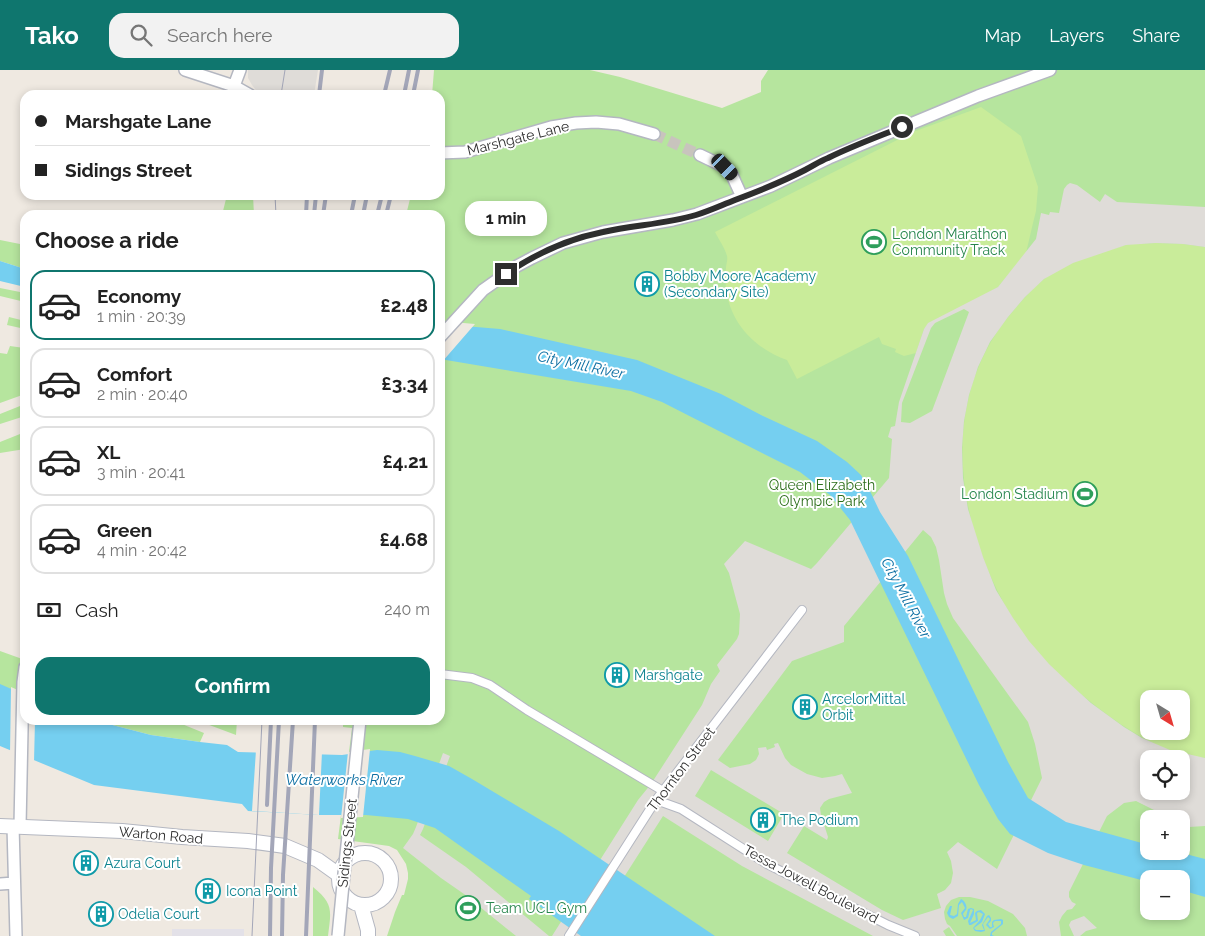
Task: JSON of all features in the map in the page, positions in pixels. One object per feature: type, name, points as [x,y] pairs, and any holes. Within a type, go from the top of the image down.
[{"type":"street","points":[[185,70],[241,90]]},
{"type":"street","points":[[234,86],[240,70]]},
{"type":"street","points":[[445,332],[483,290],[518,266],[563,243],[604,232],[697,214],[771,186],[828,158],[884,134],[978,96],[1050,70]]},
{"type":"street","name":"Marshgate Lane","points":[[445,153],[465,152],[551,127],[582,123],[619,124],[654,134]]},
{"type":"street","points":[[700,155],[725,167],[732,174],[742,197]]},
{"type":"street","name":"Thornton Street","points":[[569,936],[656,800],[802,610]]},
{"type":"street","points":[[445,675],[472,678],[490,685],[527,710],[663,791]]},
{"type":"street","points":[[16,936],[11,826],[21,770],[22,725]]},
{"type":"street","name":"Sidings Street","points":[[338,936],[359,725]]},
{"type":"street","name":"Tessa Jowell Boulevard","points":[[656,800],[681,809],[767,864],[888,925],[915,936]]},
{"type":"street","name":"Warton Road","points":[[11,826],[122,831],[248,841],[285,846],[318,860],[339,875]]},
{"type":"street","points":[[368,853],[382,860],[390,871],[389,887],[385,895],[377,901],[370,905],[362,905],[352,902],[344,895],[339,886],[339,875],[341,867],[352,856],[368,853]]},
{"type":"street","name":"Warton Road","points":[[318,860],[346,861]]},
{"type":"street","points":[[0,884],[14,883]]},
{"type":"street","points":[[368,933],[377,901]]},
{"type":"street","points":[[362,905],[368,933]]},
{"type":"shaded area","points":[[248,70],[318,70],[315,90],[256,90],[248,78]]},
{"type":"shaded area","points":[[1070,183],[1077,185],[1100,202],[1105,194],[1117,202],[1205,207],[1205,247],[1156,243],[1126,245],[1073,263],[1044,279],[1025,297],[990,342],[978,367],[969,395],[964,421],[962,448],[963,478],[968,509],[983,557],[996,590],[1029,641],[1049,664],[1091,703],[1140,737],[1140,740],[1147,740],[1170,750],[1140,750],[1140,800],[1190,800],[1190,755],[1205,758],[1205,826],[1190,827],[1190,810],[1154,810],[1136,801],[1124,803],[1107,816],[1069,892],[1069,897],[1076,904],[1072,909],[1067,910],[1059,922],[1061,936],[1027,936],[1025,928],[1013,914],[988,901],[970,897],[959,897],[951,900],[944,912],[947,924],[957,936],[949,927],[943,931],[946,936],[873,936],[742,866],[663,816],[585,936],[552,936],[638,800],[651,784],[702,705],[711,684],[720,671],[717,665],[737,639],[740,614],[729,573],[724,564],[745,541],[811,569],[817,563],[889,478],[892,439],[888,437],[891,427],[895,426],[899,402],[924,329],[928,323],[998,287],[1036,239],[1041,213],[1049,215],[1050,212],[1059,213],[1064,189]],"holes":[[[964,309],[969,312],[932,411],[910,423],[901,422],[902,403],[931,328],[935,323]],[[923,530],[931,537],[936,547],[944,593],[953,618],[1028,722],[1042,778],[997,869],[958,842],[947,852],[953,873],[951,883],[945,890],[937,894],[941,908],[903,920],[882,910],[787,853],[804,826],[827,840],[828,837],[820,808],[829,799],[852,793],[842,774],[822,778],[807,774],[791,765],[785,758],[778,743],[774,744],[775,747],[767,750],[766,747],[758,748],[759,754],[756,760],[750,764],[730,768],[718,760],[792,661],[844,642],[844,626]],[[711,770],[784,814],[768,841],[695,796]]]},
{"type":"shaded area","points":[[443,753],[450,756],[420,835],[466,867],[549,936],[516,936],[403,848],[416,827]]},
{"type":"shaded area","points":[[1084,916],[1097,928],[1086,931],[1080,936],[1074,936],[1069,925],[1071,921]]},
{"type":"shaded area","points":[[172,929],[244,929],[244,936],[172,936]]},
{"type":"green space","name":"Queen Elizabeth Olympic Park","points":[[434,70],[590,70],[620,77],[722,108],[761,92],[761,81],[768,70],[1205,70],[1205,936],[387,936],[402,895],[404,895],[408,873],[406,864],[397,850],[389,846],[338,839],[352,728],[343,727],[343,725],[445,725],[445,210],[407,210],[410,200],[445,200],[445,90],[432,90]]},
{"type":"green space","name":"London Marathon Community Track","points":[[981,107],[1021,136],[1038,187],[1036,211],[1026,253],[998,287],[924,329],[916,353],[904,356],[895,352],[896,349],[882,344],[879,337],[797,379],[787,360],[764,349],[738,323],[728,300],[725,275],[727,256],[715,232],[913,132]]},
{"type":"green space","points":[[226,200],[253,200],[254,210],[223,210]]},
{"type":"green space","points":[[0,240],[20,244],[20,267],[0,261]]},
{"type":"green space","name":"London Stadium","points":[[1133,244],[1183,244],[1205,247],[1205,758],[1190,756],[1190,750],[1170,750],[1148,740],[1190,740],[1190,690],[1140,690],[1140,736],[1097,707],[1050,666],[1020,630],[993,581],[977,542],[967,502],[963,461],[964,421],[973,382],[989,344],[1021,302],[1035,287],[1057,270],[1100,253]]},
{"type":"green space","points":[[0,288],[20,292],[20,301],[0,296]]},
{"type":"green space","points":[[9,317],[20,320],[20,328],[7,325]]},
{"type":"green space","points":[[10,346],[20,347],[20,396],[0,403],[0,353],[7,354]]},
{"type":"green space","points":[[20,406],[20,418],[0,424],[0,414]]},
{"type":"green space","points":[[20,434],[20,450],[0,453],[0,442]]},
{"type":"green space","points":[[0,651],[20,658],[20,693],[0,685]]},
{"type":"green space","points":[[112,725],[184,725],[204,733],[200,742],[151,735]]},
{"type":"green space","points":[[209,725],[237,725],[236,735]]},
{"type":"green space","points":[[313,887],[325,898],[330,909],[328,936],[313,936]]},
{"type":"water","points":[[0,261],[20,267],[20,286],[0,281]]},
{"type":"water","name":"City Mill River","points":[[445,324],[500,329],[637,360],[721,394],[817,441],[847,462],[861,475],[880,512],[908,556],[1008,762],[1028,798],[1066,822],[1140,843],[1140,860],[1190,860],[1190,855],[1205,859],[1205,897],[1190,893],[1190,870],[1140,870],[1140,880],[1084,865],[1048,853],[1010,834],[998,819],[979,785],[850,520],[830,495],[800,472],[662,402],[631,391],[445,360]]},
{"type":"water","name":"Waterworks River","points":[[0,684],[20,693],[20,725],[112,725],[151,735],[227,745],[238,752],[342,755],[377,750],[400,752],[449,766],[472,779],[559,831],[715,936],[581,936],[529,899],[531,896],[435,828],[408,819],[366,815],[319,815],[248,811],[242,804],[94,785],[0,746]]},
{"type":"water","points":[[961,899],[966,907],[963,914],[964,917],[966,917],[968,909],[974,909],[970,923],[976,920],[975,913],[977,911],[981,910],[985,914],[982,922],[974,928],[976,930],[984,930],[982,925],[989,915],[991,921],[988,924],[990,927],[992,927],[992,922],[994,920],[1003,920],[1003,924],[992,933],[994,936],[990,936],[991,932],[1001,924],[1001,921],[995,921],[993,923],[994,927],[990,929],[986,925],[990,919],[988,917],[983,924],[985,931],[975,931],[973,928],[980,920],[983,914],[977,913],[978,921],[969,925],[968,921],[973,910],[970,910],[968,918],[964,920],[961,913],[965,908],[962,902],[959,905],[958,916],[953,919],[949,917],[947,913],[950,906],[952,906],[950,915],[954,916],[957,914],[958,904]]},
{"type":"pier","points":[[445,321],[475,324],[445,359]]},
{"type":"pier","points":[[11,687],[20,691],[20,725],[35,725],[34,762],[10,753]]},
{"type":"pier","points":[[370,749],[363,817],[341,818],[348,752]]},
{"type":"pier","points":[[256,750],[322,752],[319,815],[252,811]]},
{"type":"tunnel","points":[[654,134],[700,155]]},
{"type":"tram line","points":[[282,90],[285,70]]},
{"type":"tram line","points":[[275,200],[276,210]]},
{"type":"tram line","points":[[252,936],[262,725]]},
{"type":"railway","points":[[320,90],[322,70]]},
{"type":"railway","points":[[385,90],[390,70]]},
{"type":"railway","points":[[405,90],[409,70]]},
{"type":"railway","points":[[414,90],[418,70]]},
{"type":"railway","points":[[306,210],[307,200]]},
{"type":"railway","points":[[314,210],[316,200]]},
{"type":"railway","points":[[324,210],[325,200]]},
{"type":"railway","points":[[352,210],[354,200]]},
{"type":"railway","points":[[364,210],[366,200]]},
{"type":"railway","points":[[378,210],[381,200]]},
{"type":"railway","points":[[387,210],[390,200]]},
{"type":"railway","points":[[267,805],[271,725]]},
{"type":"railway","points":[[270,936],[271,868],[279,725]]},
{"type":"railway","points":[[282,936],[283,875],[293,725]]},
{"type":"railway","points":[[306,936],[315,725]]},
{"type":"place","name":"London Marathon Community Track","points":[[874,242]]},
{"type":"place","name":"Bobby Moore Academy (Secondary Site)","points":[[647,284]]},
{"type":"place","name":"London Stadium","points":[[1085,494]]},
{"type":"place","name":"Marshgate","points":[[617,675]]},
{"type":"place","name":"ArcelorMittal Orbit","points":[[805,707]]},
{"type":"place","name":"The Podium","points":[[763,820]]},
{"type":"place","name":"Azura Court","points":[[86,863]]},
{"type":"place","name":"Icona Point","points":[[208,891]]},
{"type":"place","name":"Team UCL Gym","points":[[468,908]]},
{"type":"place","name":"Odelia Court","points":[[101,914]]},
{"type":"route","points":[[506,274],[548,250],[584,236],[673,220],[710,210],[771,186],[828,158],[902,127]]}]
